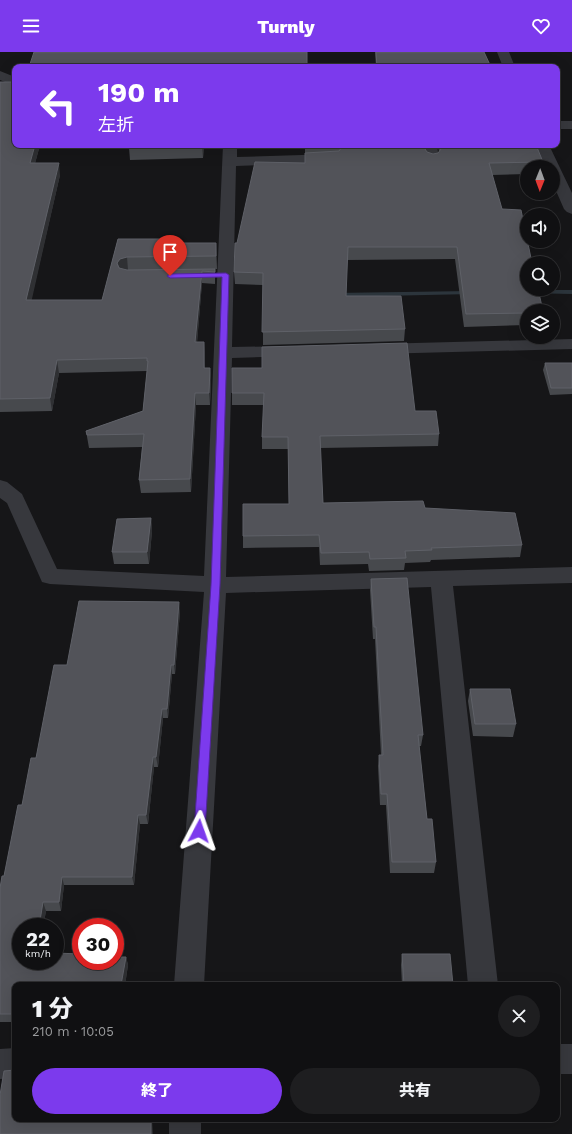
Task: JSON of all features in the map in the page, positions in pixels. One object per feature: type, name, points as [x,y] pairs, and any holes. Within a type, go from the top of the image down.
[{"type":"street","points":[[503,52],[508,64]]},
{"type":"street","points":[[0,75],[12,81]]},
{"type":"street","points":[[560,125],[572,125]]},
{"type":"street","points":[[430,148],[432,160]]},
{"type":"street","points":[[543,148],[549,160]]},
{"type":"street","points":[[189,982],[215,585],[223,353],[218,275],[230,153],[333,158]]},
{"type":"street","points":[[560,183],[572,209]]},
{"type":"street","points":[[358,350],[572,344]]},
{"type":"street","points":[[223,353],[310,351]]},
{"type":"street","points":[[0,487],[14,498],[50,576],[215,585],[572,575]]},
{"type":"street","points":[[441,578],[483,982]]},
{"type":"street","points":[[560,1059],[572,1059]]},
{"type":"street","points":[[0,1064],[12,1062]]},
{"type":"street","points":[[185,1122],[185,1134]]},
{"type":"building","points":[[34,52],[307,52],[307,64],[30,64]]},
{"type":"building","points":[[376,52],[484,52],[490,64],[377,64]]},
{"type":"building","points":[[0,82],[12,82],[12,148],[34,148],[30,163],[59,163],[26,300],[102,300],[118,239],[173,239],[173,243],[216,243],[216,256],[127,257],[120,259],[117,263],[119,268],[127,270],[215,269],[215,272],[202,271],[195,342],[204,342],[204,368],[210,368],[209,393],[195,393],[190,479],[139,480],[144,434],[87,435],[86,431],[143,411],[148,361],[147,358],[57,360],[50,398],[0,399]]},
{"type":"building","points":[[341,148],[425,148],[427,152],[433,154],[438,153],[441,148],[537,148],[542,160],[520,160],[520,162],[489,163],[502,209],[520,210],[520,248],[529,248],[531,256],[520,256],[520,296],[540,296],[541,304],[520,304],[520,313],[466,314],[457,247],[348,247],[346,296],[401,296],[405,329],[262,332],[263,273],[234,272],[235,243],[237,243],[255,162],[305,163],[305,153],[339,151]]},
{"type":"building","points":[[407,343],[415,411],[436,411],[439,434],[320,436],[323,503],[423,501],[425,508],[515,513],[522,545],[431,548],[432,550],[405,551],[406,558],[370,559],[369,552],[321,553],[319,535],[243,536],[243,504],[289,504],[288,437],[262,437],[264,393],[232,393],[232,368],[262,368],[262,347]]},
{"type":"building","points":[[545,363],[572,363],[572,388],[551,388]]},
{"type":"building","points":[[151,518],[147,552],[112,552],[117,519]]},
{"type":"building","points":[[407,578],[423,735],[418,735],[427,819],[432,819],[436,862],[392,862],[387,794],[381,794],[379,755],[383,755],[376,627],[374,627],[371,579]]},
{"type":"building","points":[[79,601],[179,602],[174,665],[171,665],[167,709],[162,709],[156,757],[153,757],[146,815],[138,815],[132,877],[62,877],[59,902],[43,902],[40,918],[12,918],[12,970],[64,970],[64,953],[72,954],[72,970],[124,970],[122,982],[12,982],[12,1014],[0,1014],[0,888],[2,876],[4,876],[18,805],[22,805],[31,758],[36,758],[54,665],[67,665]]},
{"type":"building","points":[[470,689],[510,689],[516,724],[475,724]]},
{"type":"building","points":[[402,954],[450,954],[453,982],[404,982]]},
{"type":"building","points":[[124,957],[126,957],[124,968]]},
{"type":"building","points":[[12,1070],[12,1122],[151,1122],[151,1134],[0,1134],[0,1095],[4,1071]]},
{"type":"waterway","points":[[560,292],[572,292]]},
{"type":"waterway","points":[[333,295],[471,293]]},
{"type":"route","points":[[170,276],[226,275],[215,585],[199,831]]}]
